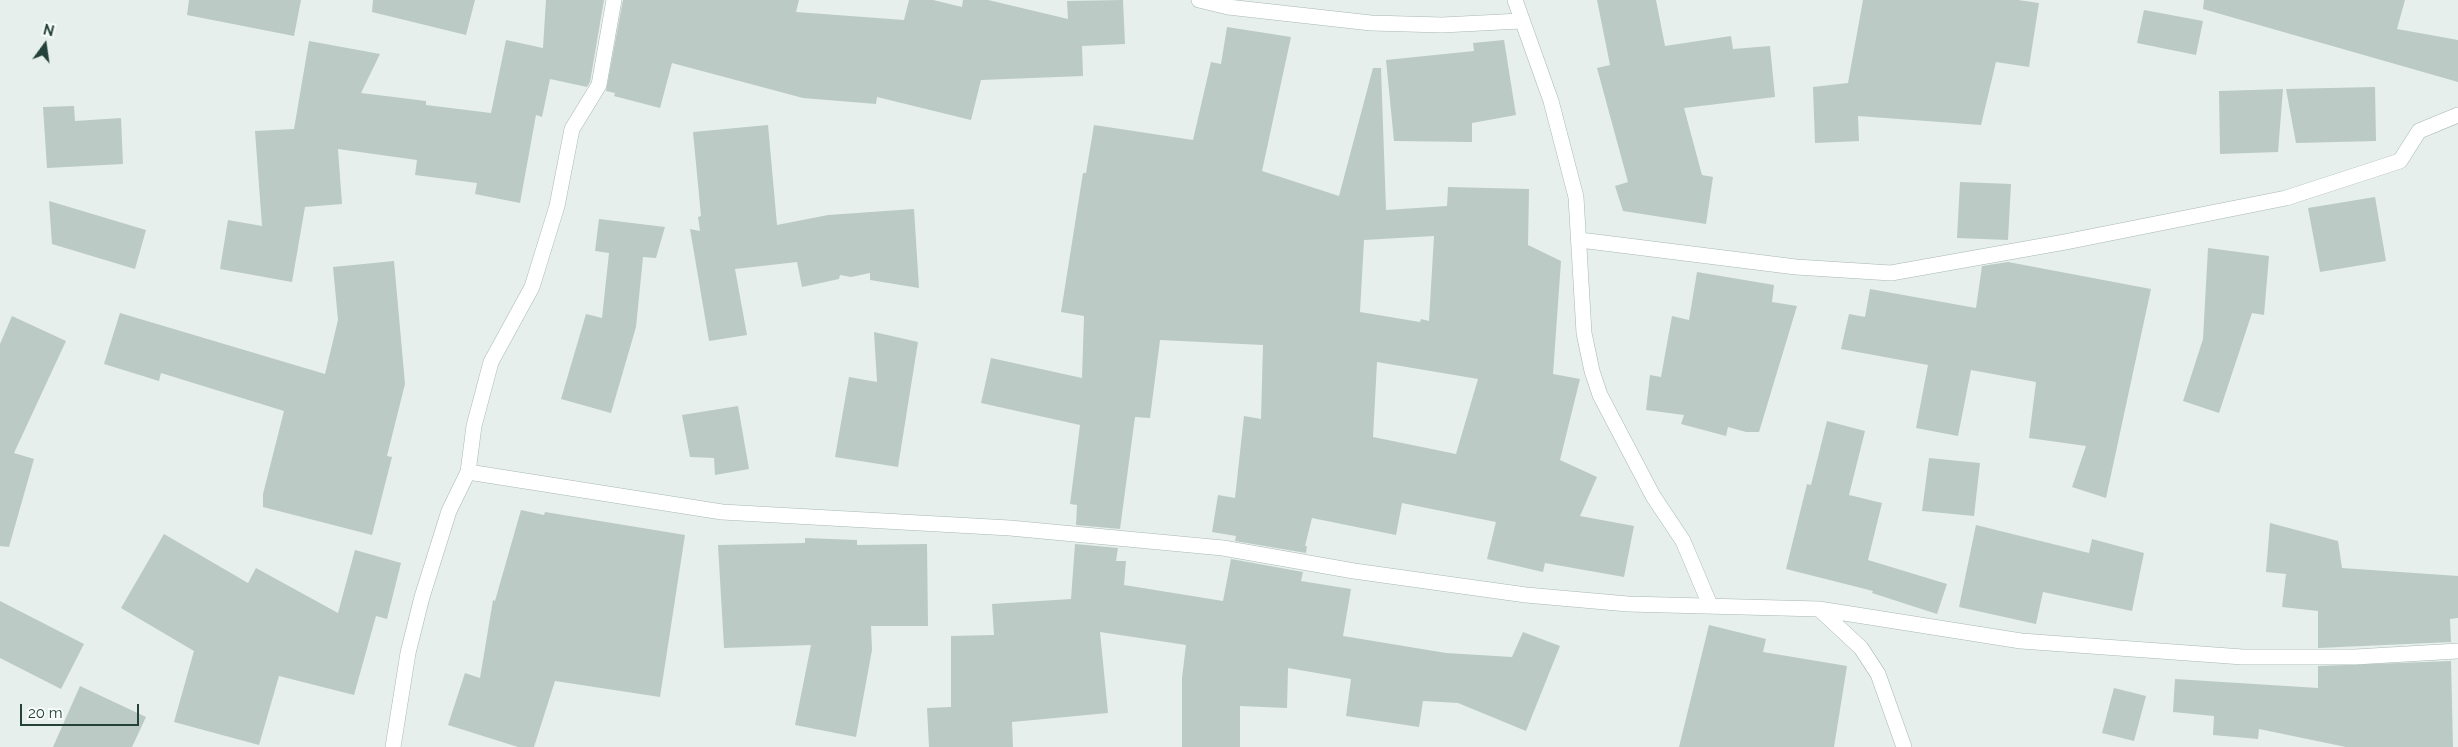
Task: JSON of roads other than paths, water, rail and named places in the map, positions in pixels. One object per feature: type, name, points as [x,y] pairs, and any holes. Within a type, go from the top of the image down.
[{"type":"street","points":[[392,747],[408,653],[422,597],[449,511],[468,472],[474,426],[491,362],[532,287],[557,206],[572,129],[599,85],[614,0]]},
{"type":"street","points":[[1199,0],[1228,7],[1371,22],[1442,26],[1521,21]]},
{"type":"street","points":[[1515,0],[1551,101],[1576,197],[1584,333],[1594,379],[1600,395],[1653,496],[1683,541],[1710,605]]},
{"type":"street","points":[[1580,240],[1796,267],[1891,273],[2065,242],[2286,198],[2400,161],[2419,131],[2458,115]]},
{"type":"street","points":[[468,472],[722,512],[1010,528],[1223,548],[1354,571],[1526,595],[1628,604],[1819,609],[2021,641],[2234,656],[2355,658],[2458,651]]},
{"type":"street","points":[[1819,609],[1861,648],[1878,674],[1904,747]]}]
